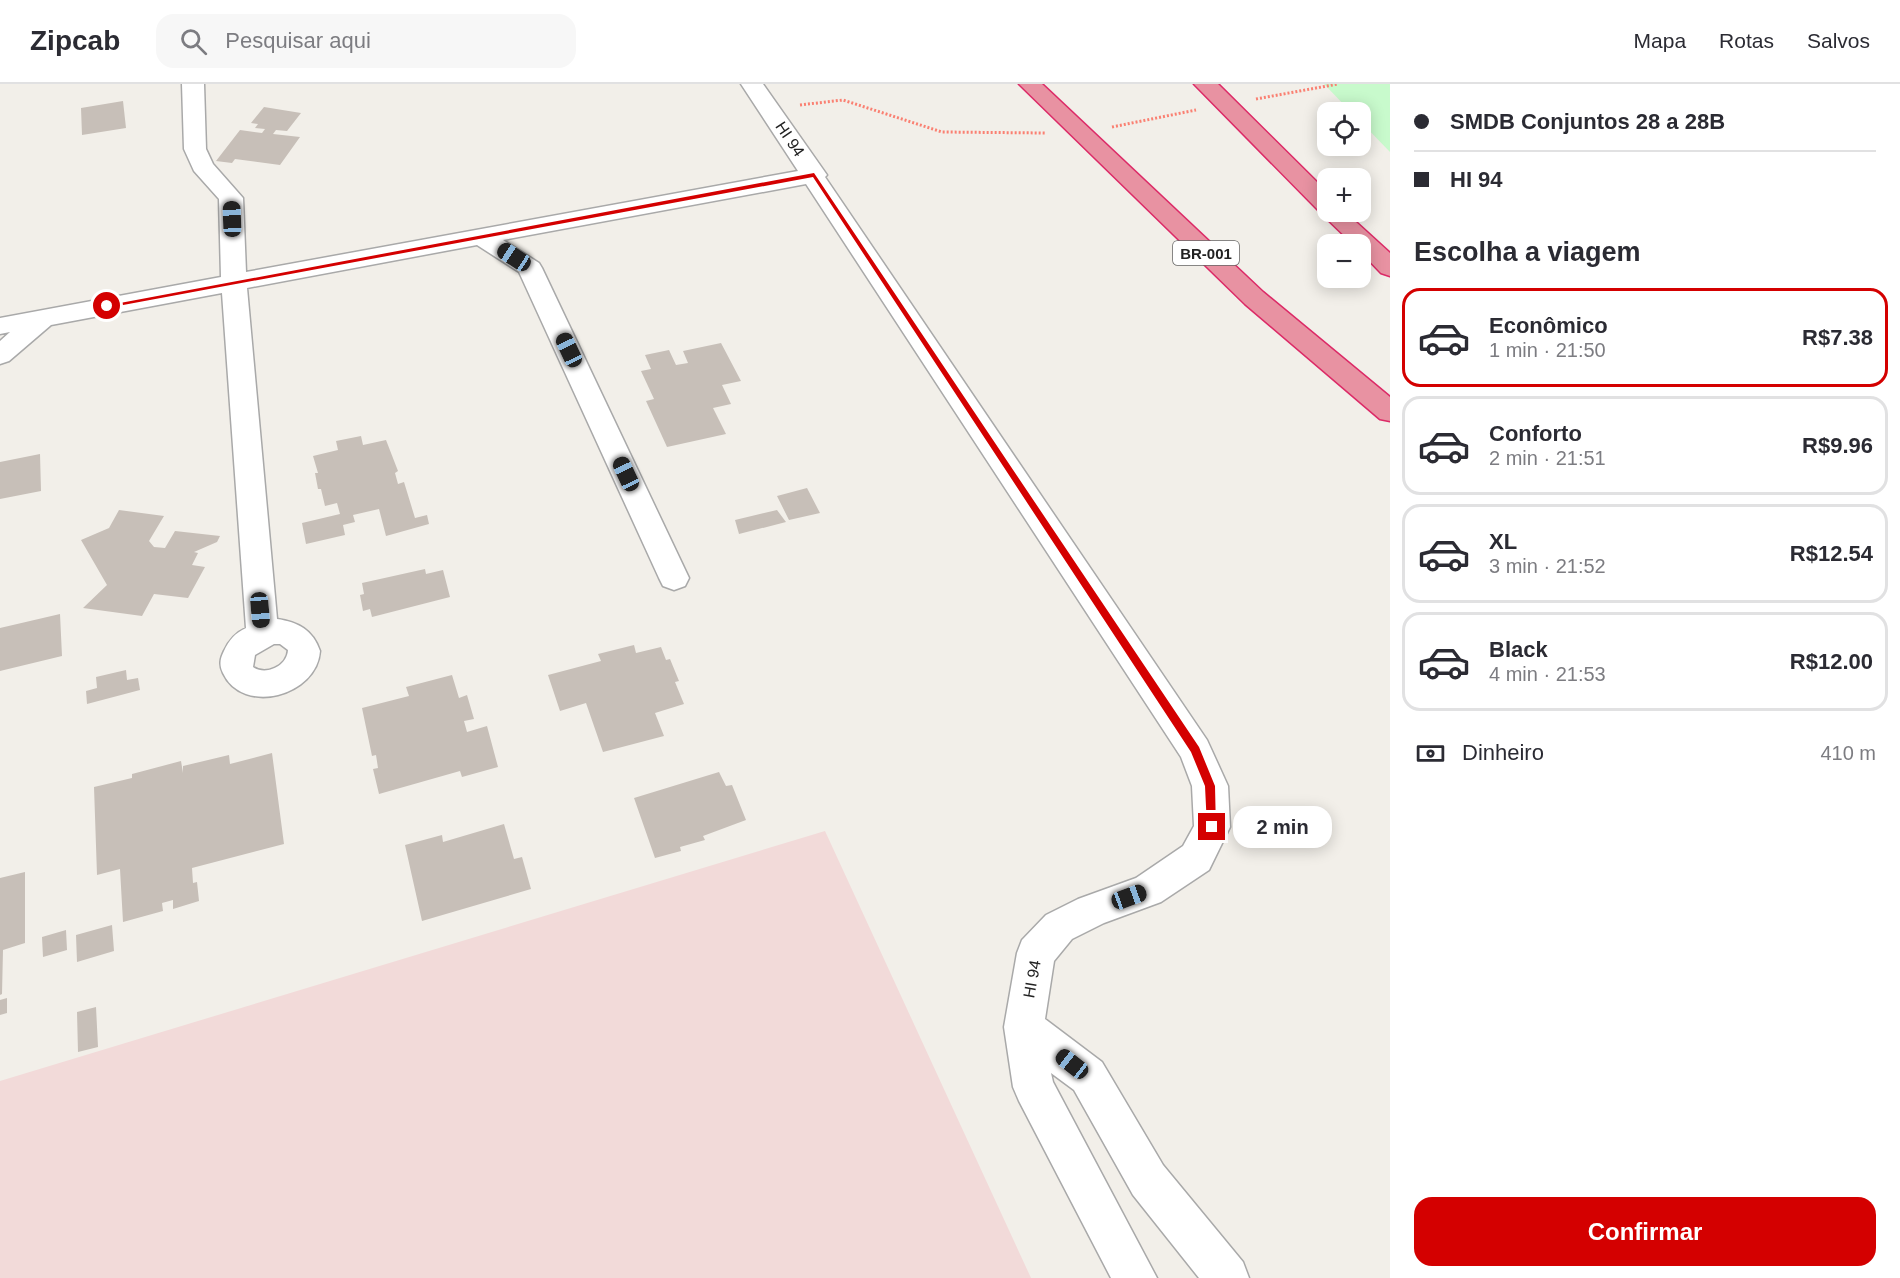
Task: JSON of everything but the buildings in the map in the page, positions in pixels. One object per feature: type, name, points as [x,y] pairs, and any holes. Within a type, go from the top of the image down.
[{"type":"highway","name":"BR-001","points":[[1030,84],[1254,298],[1390,412]]},
{"type":"highway","points":[[1204,84],[1227,104],[1317,197]]},
{"type":"highway","points":[[1342,222],[1390,268]]},
{"type":"highway","points":[[1371,266],[1390,292]]},
{"type":"street","points":[[193,84],[195,149],[202,166],[231,198],[234,282],[262,633]]},
{"type":"street","name":"HI 94","points":[[752,84],[1195,750],[1210,786],[1212,827],[1196,858],[1148,890],[1091,911],[1059,927],[1036,953],[1024,1027],[1033,1088],[1135,1278]]},
{"type":"street","points":[[0,326],[556,221],[814,175]]},
{"type":"street","points":[[530,268],[556,221]]},
{"type":"street","points":[[480,236],[530,268],[674,578]]},
{"type":"street","points":[[0,355],[44,317]]},
{"type":"street","points":[[1024,1027],[1088,1076],[1148,1180],[1227,1278]]},
{"type":"path","points":[[770,109],[843,100],[942,132],[1080,133],[1338,84]]},
{"type":"shaded area","points":[[825,831],[1031,1278],[0,1278],[0,1081]]},
{"type":"green space","points":[[1324,84],[1390,84],[1390,152],[1371,132],[1371,102],[1341,102]]},
{"type":"route","points":[[107,306],[814,175],[1195,750],[1210,786],[1212,827]]}]
